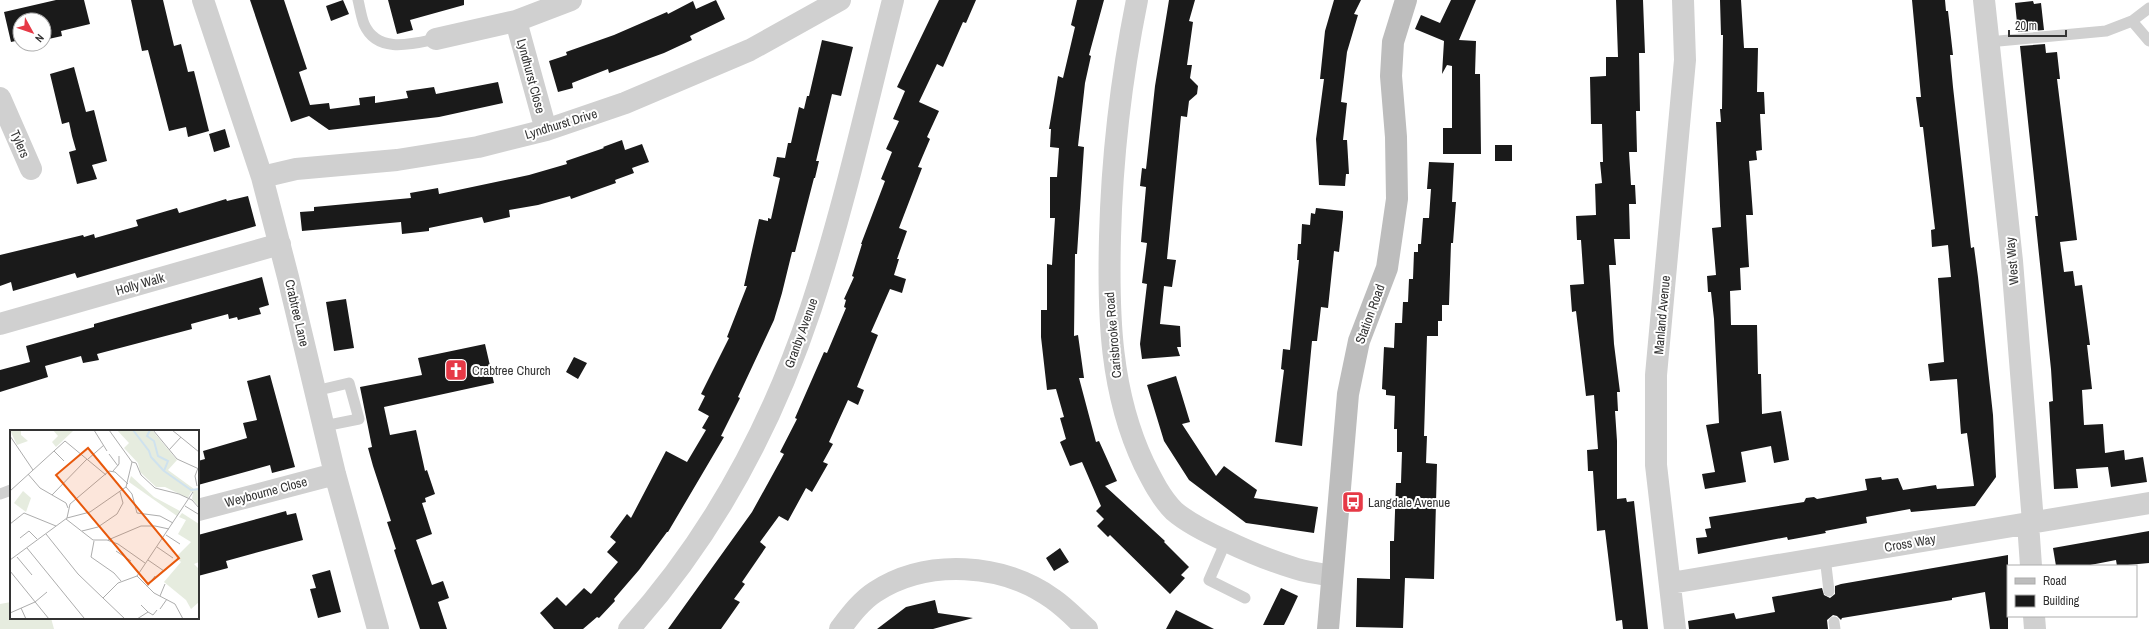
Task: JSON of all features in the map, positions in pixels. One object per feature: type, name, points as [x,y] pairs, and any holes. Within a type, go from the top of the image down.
[{"type":"main road","name":"Station Road","points":[[1328,629],[1348,394],[1359,341],[1387,268],[1397,199],[1396,137],[1391,76],[1393,42],[1406,0]]},
{"type":"street","name":"Crabtree Lane","points":[[203,0],[262,177],[280,244],[335,474],[378,629]]},
{"type":"street","name":"Lyndhurst Close","points":[[436,39],[516,21],[571,0]]},
{"type":"street","name":"Lyndhurst Drive","points":[[262,177],[296,169],[357,165],[478,147],[546,130],[625,103],[744,53],[840,0]]},
{"type":"street","name":"Granby Avenue","points":[[628,629],[679,565],[713,518],[736,480],[762,430],[787,371],[810,309],[835,229],[893,0]]},
{"type":"street","name":"Carisbrooke Road","points":[[1137,0],[1116,124],[1110,206],[1109,282],[1111,336],[1115,375],[1124,414],[1134,442],[1151,478],[1164,499],[1174,510],[1187,520],[1226,541],[1293,568],[1332,576]]},
{"type":"street","name":"Manland Avenue","points":[[1675,629],[1671,583],[1656,465],[1656,375],[1685,60],[1683,0]]},
{"type":"street","name":"West Way","points":[[1984,0],[2012,261],[2031,522],[2031,565]]},
{"type":"street","name":"Lyndhurst Close","points":[[516,21],[546,130]]},
{"type":"street","name":"Tylers","points":[[0,98],[30,169]]},
{"type":"street","name":"Holly Walk","points":[[0,324],[280,244]]},
{"type":"street","name":"Weybourne Close","points":[[199,510],[335,474]]},
{"type":"street","name":"Cross Way","points":[[1671,583],[2149,502]]},
{"type":"street","points":[[840,629],[856,609],[874,592],[914,576],[934,571],[960,569],[997,573],[1030,586],[1053,598],[1087,629]]},
{"type":"street","points":[[2034,617],[2035,629]]},
{"type":"lane","points":[[358,0],[365,25],[378,40],[388,45],[404,46],[436,39]]},
{"type":"lane","points":[[1988,42],[2106,31],[2132,21],[2149,8]]},
{"type":"lane","points":[[2132,21],[2149,41]]},
{"type":"lane","points":[[315,391],[349,383],[358,419],[324,426]]},
{"type":"lane","points":[[0,494],[10,490]]},
{"type":"lane","points":[[1226,541],[1209,580],[1246,598]]},
{"type":"lane","points":[[1825,557],[1830,591]]},
{"type":"shaded area","points":[[10,602],[10,619],[51,619],[54,629],[0,629],[0,604]]},
{"type":"building","points":[[56,0],[84,0],[90,24],[61,31],[62,36],[52,38],[52,12],[12,12],[11,42],[4,12]]},
{"type":"building","points":[[131,0],[163,0],[174,46],[181,44],[188,72],[194,71],[209,131],[188,137],[186,127],[169,131],[148,50],[142,51]]},
{"type":"building","points":[[250,0],[284,0],[307,69],[299,72],[310,105],[329,103],[330,109],[360,105],[359,98],[375,96],[375,103],[408,98],[406,91],[434,87],[436,94],[498,82],[503,103],[439,117],[329,130],[309,116],[291,122]]},
{"type":"building","points":[[343,0],[349,14],[331,21],[326,6]]},
{"type":"building","points":[[388,0],[464,0],[464,5],[410,20],[413,30],[397,34]]},
{"type":"building","points":[[716,0],[725,19],[690,36],[692,40],[664,53],[609,73],[608,69],[572,83],[573,88],[558,92],[549,61],[567,55],[566,52],[614,35],[667,12],[668,14],[693,1],[696,9]]},
{"type":"building","points":[[939,0],[976,0],[966,23],[963,22],[943,67],[937,64],[919,102],[939,111],[927,137],[930,139],[918,167],[922,168],[899,228],[907,231],[897,259],[899,259],[894,275],[906,279],[902,293],[890,289],[871,332],[878,335],[857,387],[864,390],[858,405],[848,400],[829,442],[833,444],[823,462],[828,464],[812,492],[806,488],[788,521],[779,516],[760,542],[766,547],[742,582],[745,584],[734,599],[740,602],[721,629],[668,629],[752,512],[784,454],[780,452],[797,419],[795,418],[824,352],[827,353],[846,308],[844,307],[846,300],[844,299],[854,277],[852,276],[861,244],[885,181],[881,179],[892,152],[886,149],[899,121],[893,119],[905,91],[897,87]]},
{"type":"building","points":[[1077,0],[1104,0],[1089,55],[1091,56],[1085,83],[1078,146],[1084,147],[1077,254],[1075,254],[1074,336],[1078,335],[1084,378],[1079,378],[1096,442],[1099,441],[1117,481],[1105,486],[1165,541],[1164,542],[1189,567],[1181,575],[1185,578],[1170,594],[1110,535],[1108,537],[1097,526],[1104,519],[1096,511],[1101,506],[1082,462],[1070,466],[1060,442],[1066,439],[1060,418],[1064,417],[1056,389],[1047,390],[1041,337],[1041,310],[1047,310],[1047,264],[1052,265],[1055,218],[1050,218],[1050,177],[1057,177],[1059,148],[1050,147],[1051,129],[1049,129],[1058,76],[1063,78],[1075,27],[1071,25]]},
{"type":"building","points":[[1169,0],[1195,0],[1189,21],[1193,22],[1187,65],[1192,65],[1190,78],[1198,86],[1197,94],[1189,101],[1187,117],[1181,116],[1167,259],[1176,260],[1172,287],[1164,286],[1160,324],[1180,326],[1181,347],[1177,347],[1180,356],[1142,359],[1140,344],[1147,284],[1142,283],[1147,243],[1141,242],[1146,187],[1140,186],[1142,168],[1146,169],[1155,86]]},
{"type":"building","points":[[1334,0],[1361,0],[1354,14],[1358,15],[1347,52],[1341,102],[1347,103],[1343,140],[1347,140],[1349,174],[1346,174],[1345,186],[1319,185],[1316,139],[1324,79],[1320,79],[1325,31]]},
{"type":"building","points":[[1451,0],[1476,0],[1459,40],[1476,41],[1475,74],[1480,74],[1481,154],[1443,154],[1443,128],[1452,128],[1452,66],[1447,65],[1442,74],[1444,41],[1415,29],[1421,15],[1440,23]]},
{"type":"building","points":[[1616,0],[1643,0],[1645,53],[1639,53],[1640,111],[1636,111],[1637,152],[1629,152],[1631,185],[1635,185],[1636,204],[1629,204],[1630,239],[1614,239],[1616,265],[1609,265],[1614,344],[1620,392],[1617,392],[1618,411],[1615,411],[1617,441],[1617,499],[1626,498],[1627,502],[1634,501],[1648,629],[1623,629],[1622,620],[1616,621],[1605,530],[1597,531],[1593,471],[1588,471],[1587,450],[1598,449],[1594,395],[1586,396],[1576,311],[1572,312],[1570,285],[1584,284],[1581,240],[1577,240],[1576,216],[1596,215],[1595,184],[1602,183],[1600,162],[1603,162],[1602,124],[1591,124],[1590,77],[1606,76],[1606,57],[1618,57]]},
{"type":"building","points":[[1720,0],[1741,0],[1744,48],[1758,48],[1757,92],[1764,92],[1765,114],[1760,114],[1762,150],[1756,151],[1757,160],[1749,161],[1753,215],[1746,215],[1749,267],[1740,268],[1741,290],[1730,291],[1731,325],[1757,325],[1758,374],[1761,374],[1762,414],[1781,411],[1789,460],[1774,463],[1771,446],[1741,452],[1746,482],[1705,489],[1702,474],[1715,472],[1706,425],[1719,423],[1714,319],[1711,292],[1708,292],[1707,276],[1716,275],[1712,228],[1721,227],[1716,122],[1721,122],[1720,109],[1722,109],[1723,35],[1721,35]]},
{"type":"building","points":[[1912,0],[1945,0],[1946,11],[1948,11],[1953,55],[1950,55],[1953,87],[1971,248],[1974,247],[1978,277],[1993,415],[1996,477],[1975,506],[1911,512],[1910,509],[1866,517],[1867,523],[1825,531],[1826,533],[1788,540],[1787,537],[1698,554],[1696,538],[1707,537],[1705,529],[1711,528],[1709,517],[1804,502],[1806,498],[1814,497],[1817,499],[1867,490],[1865,479],[1881,477],[1882,480],[1898,478],[1903,490],[1936,485],[1937,489],[1974,486],[1967,433],[1961,434],[1957,379],[1930,381],[1928,364],[1944,362],[1938,278],[1951,277],[1948,245],[1932,247],[1931,230],[1935,229],[1923,127],[1920,127],[1916,97],[1921,97]]},
{"type":"building","points":[[2033,1],[2034,4],[2041,3],[2044,30],[2018,32],[2015,3]]},
{"type":"building","points":[[822,40],[853,47],[841,96],[832,94],[816,161],[819,161],[815,178],[795,252],[792,252],[774,320],[738,397],[740,398],[721,436],[724,437],[668,532],[639,570],[614,599],[615,601],[599,618],[597,617],[583,629],[554,629],[540,613],[557,597],[566,606],[584,588],[591,594],[618,562],[607,552],[616,542],[610,537],[627,514],[631,518],[666,451],[687,462],[706,430],[702,428],[709,416],[698,410],[705,396],[701,394],[729,338],[727,337],[747,286],[744,286],[759,219],[768,221],[768,218],[771,219],[780,178],[773,176],[777,157],[785,158],[788,143],[791,143],[799,107],[804,109],[807,96],[809,96]]},
{"type":"building","points":[[2045,44],[2046,53],[2057,52],[2060,79],[2057,79],[2077,240],[2060,242],[2064,272],[2073,271],[2075,286],[2082,285],[2090,345],[2087,345],[2092,389],[2082,390],[2084,425],[2103,424],[2105,453],[2124,450],[2125,460],[2143,457],[2147,482],[2111,487],[2108,467],[2076,469],[2078,488],[2054,489],[2049,402],[2053,401],[2051,369],[2035,216],[2038,216],[2020,46]]},
{"type":"building","points":[[74,67],[86,112],[94,110],[107,161],[92,165],[97,179],[77,184],[69,152],[76,150],[69,122],[62,124],[50,74]]},
{"type":"building","points":[[225,129],[230,147],[214,152],[209,134]]},
{"type":"building","points":[[622,140],[625,150],[642,144],[649,162],[632,168],[634,173],[615,180],[616,183],[571,199],[570,196],[538,205],[509,210],[510,217],[484,223],[482,217],[429,228],[429,231],[402,234],[401,222],[302,231],[300,212],[314,211],[314,207],[411,198],[410,193],[438,188],[439,194],[529,175],[567,164],[566,161]]},
{"type":"building","points":[[1495,145],[1512,145],[1512,161],[1495,161]]},
{"type":"building","points":[[1429,162],[1454,163],[1452,202],[1456,202],[1453,243],[1451,243],[1449,305],[1442,305],[1442,321],[1438,321],[1438,336],[1427,336],[1424,436],[1427,436],[1426,463],[1437,464],[1434,579],[1405,578],[1403,628],[1356,627],[1357,578],[1390,579],[1390,541],[1394,541],[1396,483],[1401,483],[1402,452],[1397,452],[1397,429],[1394,429],[1395,396],[1386,395],[1386,390],[1382,389],[1384,347],[1394,348],[1395,323],[1402,323],[1403,302],[1408,302],[1409,279],[1413,279],[1414,252],[1418,252],[1418,244],[1421,244],[1423,218],[1429,218],[1431,189],[1427,189]]},
{"type":"building","points":[[248,196],[256,226],[77,278],[75,273],[13,291],[11,282],[0,286],[0,255],[83,235],[84,237],[94,234],[95,238],[138,226],[136,220],[177,208],[179,213],[226,199],[227,201]]},
{"type":"building","points":[[1316,208],[1343,211],[1343,217],[1339,252],[1334,251],[1328,308],[1321,307],[1317,341],[1312,341],[1302,446],[1275,442],[1284,370],[1281,369],[1283,349],[1290,350],[1299,260],[1297,260],[1298,244],[1301,244],[1302,224],[1310,225],[1311,213],[1315,214]]},
{"type":"building","points":[[262,277],[269,305],[259,308],[261,314],[238,320],[237,317],[229,319],[228,314],[191,324],[192,329],[97,354],[99,360],[83,363],[81,356],[45,366],[48,377],[0,392],[0,370],[30,362],[26,346],[94,327],[94,324]]},
{"type":"building","points":[[346,299],[354,348],[334,351],[326,302]]},
{"type":"building","points":[[485,344],[494,383],[384,407],[390,435],[416,430],[425,471],[427,470],[435,494],[425,498],[426,502],[422,503],[432,534],[416,540],[432,585],[443,581],[449,598],[438,602],[447,629],[420,629],[394,550],[396,549],[387,522],[391,521],[368,448],[372,447],[360,387],[422,375],[418,358]]},
{"type":"building","points":[[574,357],[587,363],[578,379],[566,372]]},
{"type":"building","points":[[270,375],[295,467],[272,473],[270,465],[199,485],[199,461],[205,459],[203,451],[247,438],[243,423],[257,420],[247,381]]},
{"type":"building","points":[[1176,376],[1190,422],[1182,424],[1216,476],[1224,466],[1257,490],[1254,498],[1318,507],[1314,533],[1246,523],[1189,480],[1164,441],[1147,385]]},
{"type":"building","points":[[286,511],[287,515],[296,513],[303,540],[226,561],[228,568],[199,576],[199,535]]},
{"type":"building","points":[[2149,531],[2149,563],[2117,565],[2116,560],[2090,565],[2056,565],[2053,548]]},
{"type":"building","points":[[1060,548],[1069,562],[1054,571],[1046,558]]},
{"type":"building","points":[[2008,555],[2008,629],[1990,629],[1985,592],[1952,598],[1952,600],[1842,618],[1841,620],[1837,616],[1833,615],[1827,620],[1828,629],[1689,629],[1688,621],[1734,613],[1736,619],[1775,612],[1772,597],[1822,588],[1824,595],[1830,598],[1835,594],[1835,586]]},
{"type":"building","points":[[330,570],[341,612],[318,618],[310,589],[316,588],[312,575]]},
{"type":"building","points":[[1281,588],[1298,596],[1290,613],[1284,625],[1263,625]]},
{"type":"building","points":[[935,600],[938,613],[973,618],[933,629],[877,629],[906,607]]},
{"type":"building","points":[[1176,610],[1214,629],[1166,629]]},
{"type":"place","name":"Crabtree Church","points":[[456,370]]},
{"type":"place","name":"Langdale Avenue","points":[[1353,502]]}]
